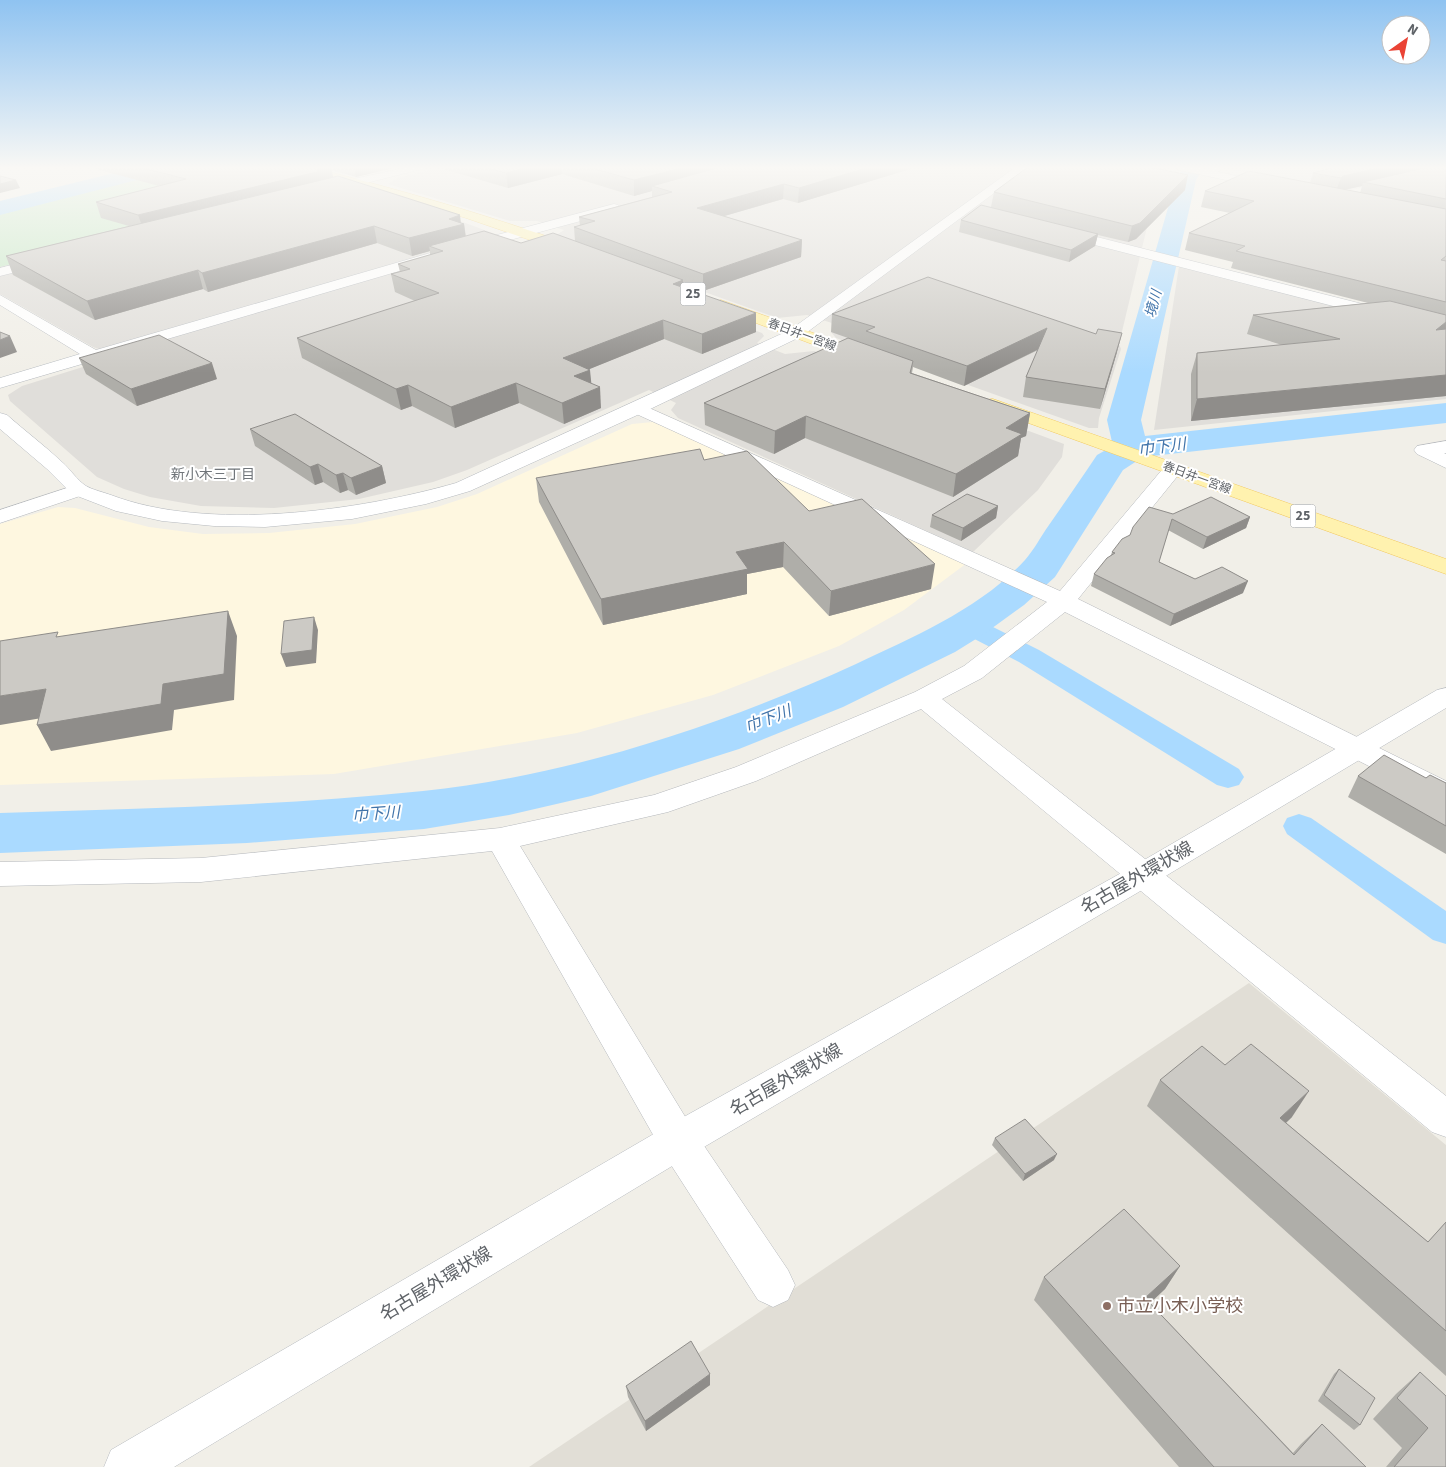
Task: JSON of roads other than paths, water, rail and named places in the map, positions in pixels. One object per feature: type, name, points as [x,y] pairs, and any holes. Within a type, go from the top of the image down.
[{"type":"main road","points":[[535,235],[587,255]]},
{"type":"main road","name":"春日井一宮線","points":[[705,299],[880,363]]},
{"type":"main road","name":"春日井一宮線","points":[[982,400],[1446,567]]},
{"type":"street","points":[[0,383],[508,235]]},
{"type":"street","points":[[0,419],[54,465],[79,490],[123,507],[162,516],[214,520],[282,519],[382,509],[463,487],[638,408],[796,333],[932,235]]},
{"type":"street","points":[[1076,235],[1446,330]]},
{"type":"street","points":[[0,272],[57,257]]},
{"type":"street","points":[[0,299],[93,355]]},
{"type":"street","points":[[638,408],[1060,599],[1446,793]]},
{"type":"street","points":[[1446,447],[1424,450],[1446,462]]},
{"type":"street","points":[[0,874],[201,870],[500,839],[658,805],[746,774],[924,698],[973,672],[1060,599],[1166,467]]},
{"type":"street","points":[[0,517],[79,490]]},
{"type":"street","name":"名古屋外環状線","points":[[128,1467],[678,1141],[1143,875],[1446,696]]},
{"type":"street","points":[[924,698],[1446,1119]]},
{"type":"street","points":[[500,839],[678,1141],[773,1285]]},
{"type":"waterway","name":"境川","points":[[1131,450],[1124,420],[1172,235]]},
{"type":"waterway","name":"巾下川","points":[[1131,450],[1147,446],[1446,413]]},
{"type":"waterway","name":"巾下川","points":[[0,833],[247,823],[424,810],[509,796],[591,778],[721,737],[826,696],[939,642],[968,625],[1009,596],[1040,568],[1110,463],[1131,450]]},
{"type":"waterway","points":[[968,625],[1029,656],[1228,777]]},
{"type":"waterway","points":[[1299,826],[1446,930]]},
{"type":"place","name":"市立小木小学校","points":[[1107,1306]]},
{"type":"district","name":"新小木三丁目","points":[[213,475]]}]
